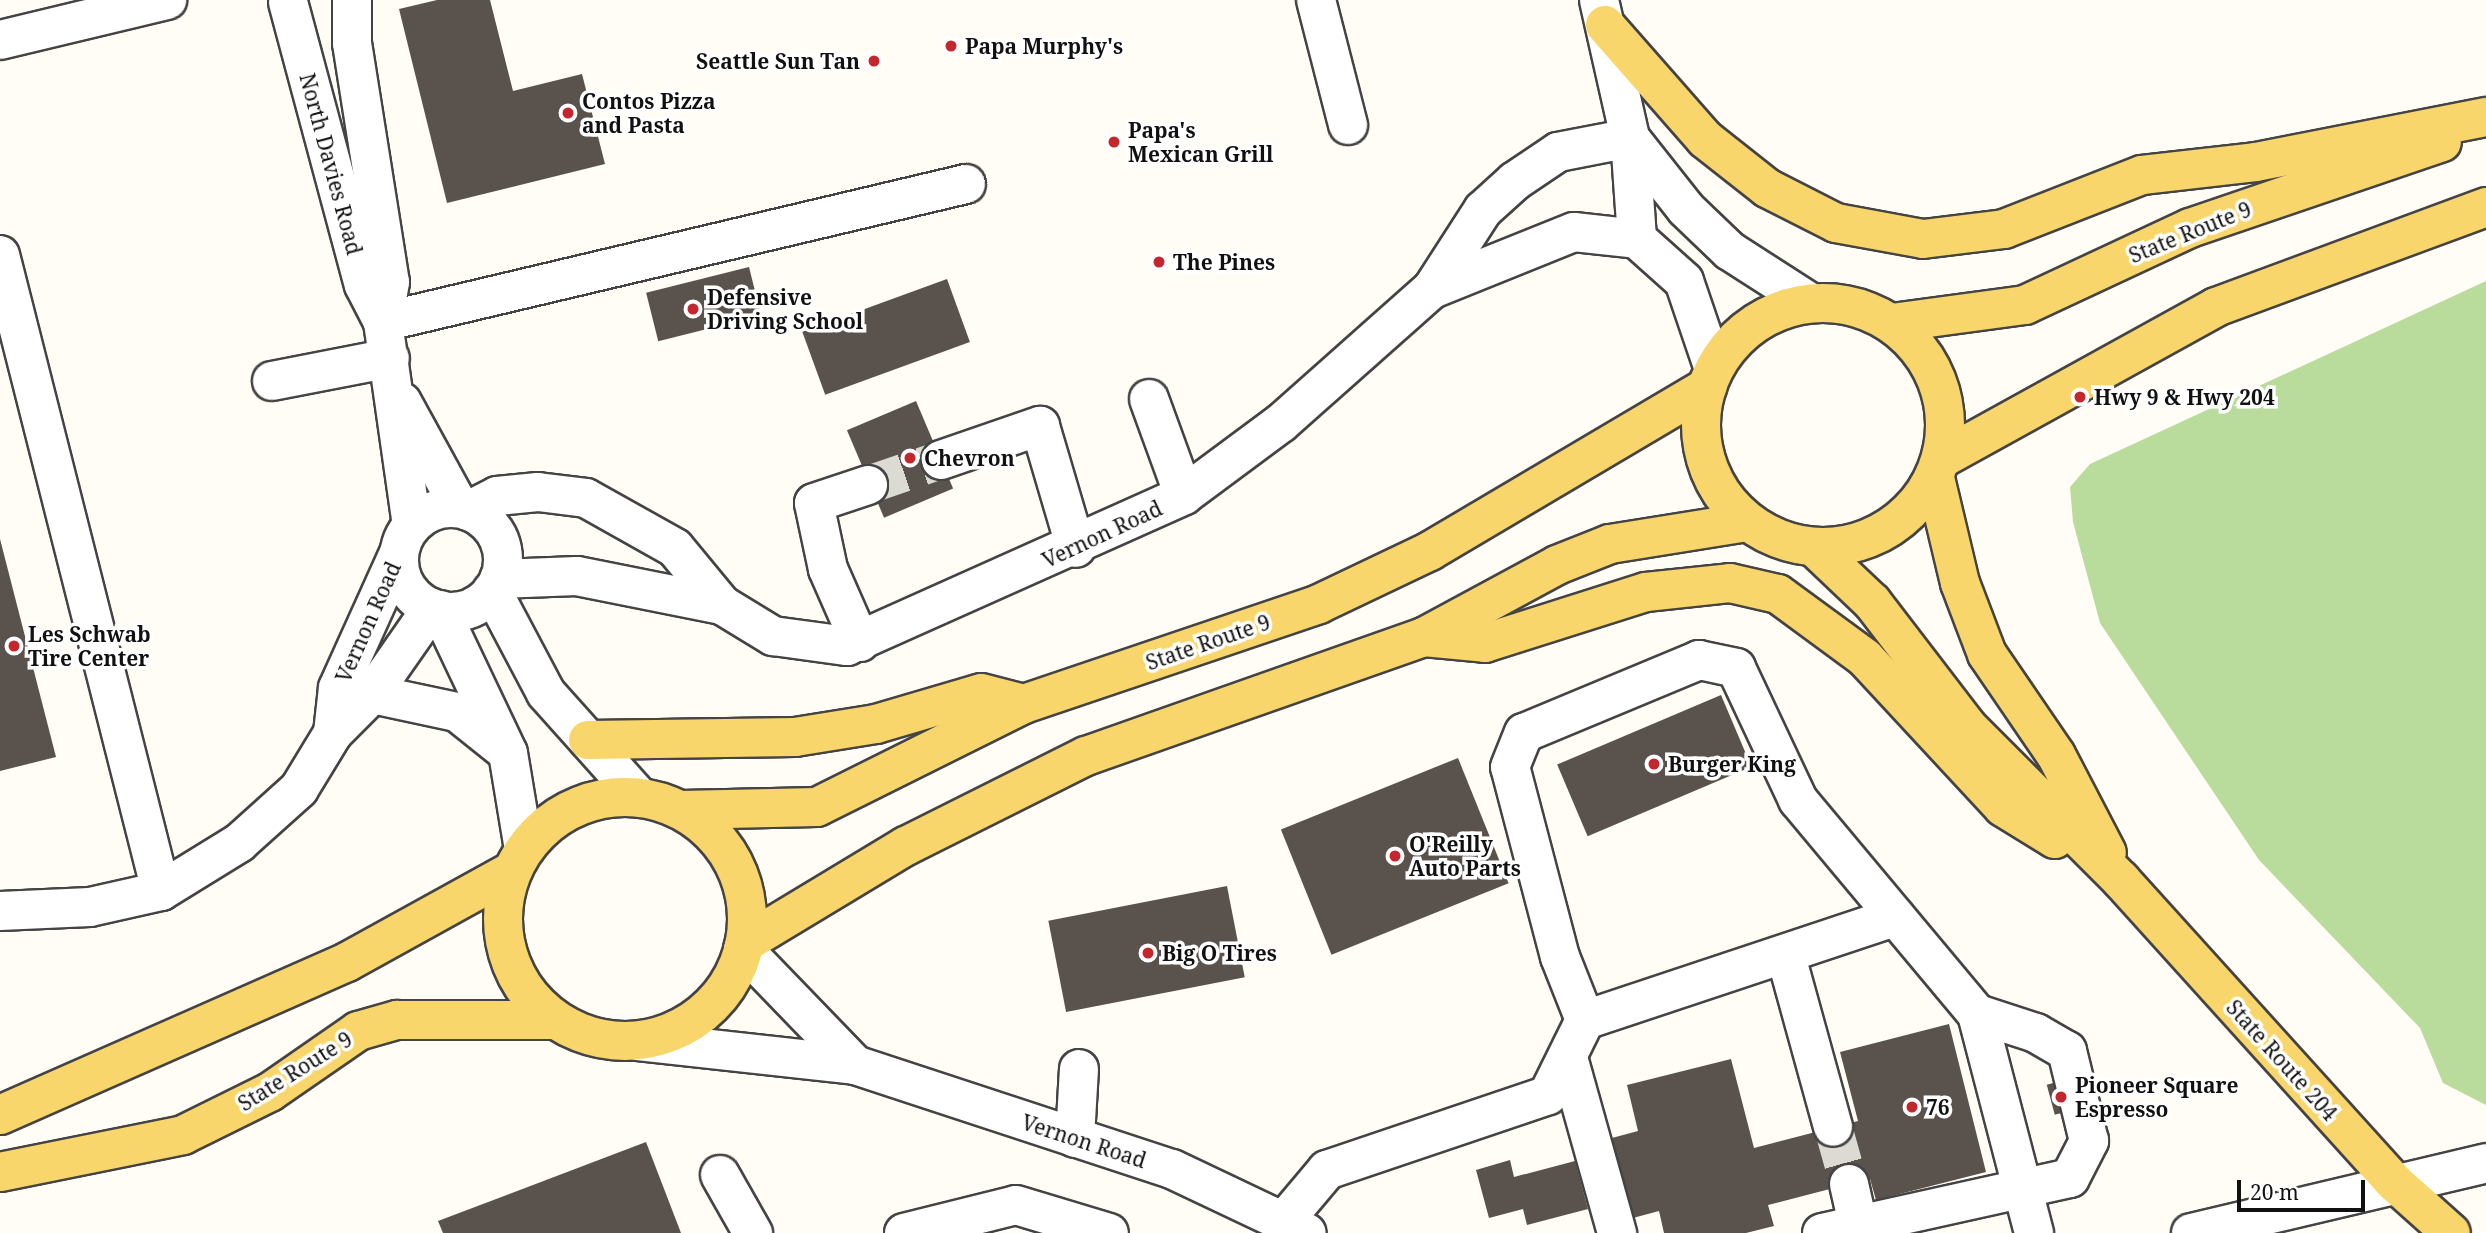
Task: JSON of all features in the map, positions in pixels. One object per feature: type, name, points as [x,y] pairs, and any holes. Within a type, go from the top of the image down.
[{"type":"main road","points":[[1602,13],[1705,139],[1767,188],[1836,223],[1923,239],[2004,229],[2142,174],[2256,162],[2486,117]]},
{"type":"main road","name":"State Route 9","points":[[1892,323],[2025,305],[2190,228],[2486,125]]},
{"type":"main road","points":[[1938,468],[2216,307],[2486,207]]},
{"type":"main road","points":[[1811,303],[1839,303],[1892,323],[1919,349],[1939,383],[1946,421],[1938,468],[1914,509],[1886,532],[1852,545],[1815,548],[1779,540],[1747,522],[1711,475],[1703,446],[1710,378],[1738,336],[1772,314],[1811,303]]},
{"type":"main road","name":"State Route 9","points":[[681,810],[817,807],[1024,704],[1319,604],[1430,551],[1710,378]]},
{"type":"main road","name":"State Route 204","points":[[1938,468],[1960,583],[1987,654],[2056,755],[2121,880]]},
{"type":"main road","points":[[744,946],[906,846],[1086,756],[1424,637],[1557,565],[1610,544],[1747,522]]},
{"type":"main road","name":"State Route 204","points":[[1815,548],[1872,602],[1967,726],[2121,880],[2394,1182],[2451,1233]]},
{"type":"main road","points":[[1424,637],[1485,643],[1646,592],[1730,583],[1778,594],[1865,658],[2003,807],[2121,880]]},
{"type":"main road","points":[[589,740],[795,737],[876,724],[981,693],[1024,704]]},
{"type":"main road","points":[[0,1115],[347,962],[518,860],[575,807],[639,797],[681,810],[713,834],[736,866],[746,904],[744,946],[730,983],[706,1012],[674,1032],[638,1041],[594,1038],[555,1020],[525,991],[507,953],[503,912],[518,860]]},
{"type":"main road","name":"State Route 9","points":[[0,1172],[184,1135],[270,1092],[358,1031],[397,1020],[555,1020]]},
{"type":"street","points":[[0,40],[37,15],[167,0]]},
{"type":"street","points":[[286,1],[324,9],[342,0]]},
{"type":"street","name":"North Davies Road","points":[[352,0],[352,43],[390,282],[389,357],[406,539]]},
{"type":"street","points":[[1316,0],[1348,125]]},
{"type":"street","name":"North Davies Road","points":[[286,1],[364,285],[389,357],[464,509]]},
{"type":"street","points":[[1602,13],[1630,138],[1637,239],[1684,281],[1710,378]]},
{"type":"street","points":[[1630,138],[1686,209],[1730,251],[1811,303]]},
{"type":"street","name":"Vernon Road","points":[[464,509],[497,496],[538,492],[586,498],[675,548],[722,605],[773,636],[809,645],[860,642],[1076,548],[1184,495],[1281,423],[1432,289],[1483,209],[1515,181],[1558,152],[1630,138]]},
{"type":"street","points":[[272,380],[389,357],[966,184]]},
{"type":"street","name":"Vernon Road","points":[[1432,289],[1574,232],[1637,239]]},
{"type":"street","points":[[0,255],[161,891]]},
{"type":"street","points":[[1149,399],[1184,495]]},
{"type":"street","points":[[941,460],[1040,426],[1076,548]]},
{"type":"street","points":[[860,642],[828,569],[814,503],[868,485]]},
{"type":"street","points":[[518,860],[508,753],[436,609],[406,587],[406,539],[433,510],[464,509],[498,538],[496,585],[546,693],[639,797]]},
{"type":"street","name":"Vernon Road","points":[[333,733],[338,688],[406,539]]},
{"type":"street","name":"Vernon Road","points":[[496,585],[577,576],[722,605]]},
{"type":"street","points":[[436,609],[478,604],[496,585]]},
{"type":"street","name":"Vernon Road","points":[[0,911],[90,907],[161,891],[239,843],[299,789],[333,733],[372,694],[436,609]]},
{"type":"street","points":[[1296,1227],[1327,1170],[1548,1095],[1569,1061],[1586,1020],[1547,902],[1510,766],[1524,733],[1699,660],[1736,668],[1798,800],[1977,1014],[2034,1233]]},
{"type":"street","points":[[372,694],[457,712],[508,753]]},
{"type":"street","points":[[1586,1020],[1786,956],[1895,917]]},
{"type":"street","name":"Vernon Road","points":[[744,946],[855,1065]]},
{"type":"street","points":[[1786,956],[1833,1128]]},
{"type":"street","points":[[1849,1184],[1847,1230],[2070,1178],[2089,1142],[2067,1051],[2036,1033],[1977,1014]]},
{"type":"street","name":"Vernon Road","points":[[638,1041],[855,1065],[1172,1169],[1296,1227]]},
{"type":"street","points":[[1569,1061],[1617,1233]]},
{"type":"street","points":[[1075,1139],[1079,1069]]},
{"type":"street","points":[[2191,1233],[2394,1182],[2486,1163]]},
{"type":"street","points":[[720,1175],[753,1233]]},
{"type":"street","points":[[904,1233],[1016,1205],[1109,1233]]},
{"type":"street","points":[[1004,1233],[1053,1233]]},
{"type":"green space","points":[[2486,281],[2486,1105],[2443,1083],[2420,1028],[2259,860],[2100,623],[2073,522],[2070,487],[2090,464]]},
{"type":"building","points":[[437,0],[490,0],[513,91],[582,74],[605,164],[447,203],[399,9]]},
{"type":"building","points":[[749,267],[761,316],[658,341],[646,293]]},
{"type":"building","points":[[947,279],[970,342],[825,395],[802,332]]},
{"type":"building","points":[[916,401],[953,488],[884,518],[847,430]]},
{"type":"building","name":"Les Schwab Tire Center","points":[[0,539],[56,757],[0,771]]},
{"type":"building","name":"Burger King","points":[[1721,695],[1751,767],[1588,836],[1557,765]]},
{"type":"building","name":"O'Reilly Auto Parts","points":[[1458,758],[1509,883],[1331,955],[1281,830]]},
{"type":"building","name":"Big O Tires","points":[[1227,886],[1245,977],[1066,1012],[1048,921]]},
{"type":"building","points":[[1949,1024],[1986,1172],[1876,1200],[1870,1179],[1849,1184],[1768,1205],[1774,1226],[1746,1233],[1664,1233],[1659,1211],[1618,1222],[1597,1142],[1638,1131],[1627,1085],[1731,1059],[1754,1148],[1858,1121],[1840,1052]]},
{"type":"building","name":"Pioneer Square Espresso","points":[[2068,1079],[2076,1109],[2055,1115],[2047,1085]]},
{"type":"building","points":[[646,1142],[681,1233],[443,1233],[438,1221]]},
{"type":"building","points":[[1510,1160],[1514,1177],[1575,1161],[1588,1209],[1527,1225],[1523,1209],[1489,1218],[1476,1170]]},
{"type":"tunnel","points":[[868,485],[941,460]]},
{"type":"tunnel","points":[[1833,1127],[1849,1184]]},
{"type":"place","name":"Papa Murphy's","points":[[951,46]]},
{"type":"place","name":"Seattle Sun Tan","points":[[874,61]]},
{"type":"place","name":"Contos Pizza and Pasta","points":[[568,113]]},
{"type":"place","name":"Papa's Mexican Grill","points":[[1114,142]]},
{"type":"place","name":"The Pines","points":[[1159,262]]},
{"type":"place","name":"Defensive Driving School","points":[[693,309]]},
{"type":"place","name":"Hwy 9 & Hwy 204","points":[[2080,397]]},
{"type":"place","name":"Chevron","points":[[910,458]]},
{"type":"place","name":"Les Schwab Tire Center","points":[[14,646]]},
{"type":"place","name":"Burger King","points":[[1654,764]]},
{"type":"place","name":"O'Reilly Auto Parts","points":[[1395,856]]},
{"type":"place","name":"Big O Tires","points":[[1148,953]]},
{"type":"place","name":"Pioneer Square Espresso","points":[[2061,1097]]},
{"type":"place","name":"76","points":[[1912,1107]]}]
